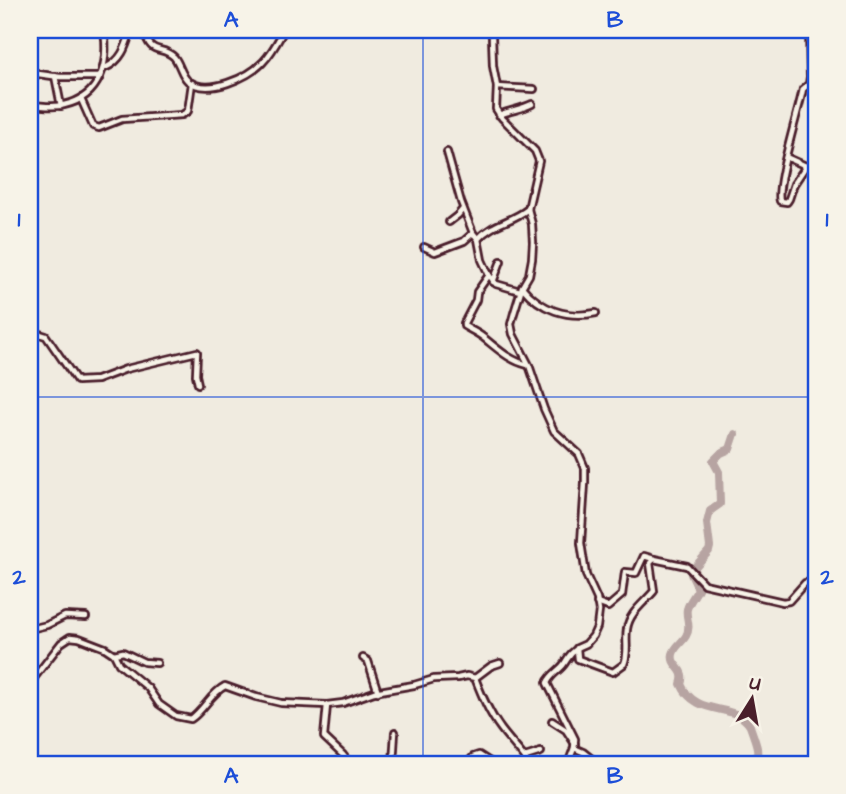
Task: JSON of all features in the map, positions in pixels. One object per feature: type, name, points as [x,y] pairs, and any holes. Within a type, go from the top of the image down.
[{"type":"street","points":[[30,105],[61,106],[81,99],[96,84],[104,68],[104,30]]},
{"type":"street","points":[[104,68],[116,61],[126,49],[131,30]]},
{"type":"street","points":[[144,30],[147,42],[173,56],[186,79],[209,87],[219,87],[257,68],[284,30]]},
{"type":"street","points":[[171,30],[201,30]]},
{"type":"street","points":[[489,30],[492,36],[497,87],[496,109],[538,155],[539,161],[528,209],[534,249],[529,275],[513,313],[513,334],[529,365],[554,431],[579,454],[585,468],[581,543],[586,575],[599,611],[597,627],[586,644],[568,655],[564,664],[547,683],[574,735],[575,746],[568,764]]},
{"type":"street","points":[[806,166],[794,184],[787,202],[780,201],[779,189],[786,157],[803,89],[810,77],[809,30]]},
{"type":"street","points":[[32,73],[100,77]]},
{"type":"street","points":[[55,76],[61,106]]},
{"type":"street","points":[[81,99],[93,126],[99,128],[122,119],[182,115],[188,111],[192,83]]},
{"type":"street","points":[[497,87],[534,89]]},
{"type":"street","points":[[499,115],[532,104]]},
{"type":"street","points":[[446,152],[463,208],[478,239],[482,260],[493,282],[521,289],[536,302],[558,312],[575,315],[596,313]]},
{"type":"street","points":[[786,157],[806,166],[816,164]]},
{"type":"street","points":[[449,222],[463,208]]},
{"type":"street","points":[[478,239],[492,227],[521,215],[528,209]]},
{"type":"street","points":[[424,247],[435,252],[464,241],[473,233]]},
{"type":"street","points":[[493,282],[501,261]]},
{"type":"street","points":[[489,275],[477,292],[464,326],[481,335],[506,355],[529,365]]},
{"type":"street","points":[[30,331],[46,336],[77,381],[97,380],[126,369],[197,352],[198,384]]},
{"type":"street","points":[[597,603],[608,607],[622,595],[625,572],[637,572],[644,556],[687,566],[704,584],[783,602],[789,601],[805,583],[816,582]]},
{"type":"street","points":[[577,649],[580,661],[613,672],[624,664],[627,627],[637,608],[654,592],[650,562],[654,559]]},
{"type":"street","points":[[30,629],[47,625],[65,616],[86,617]]},
{"type":"street","points":[[30,681],[61,643],[71,638],[91,642],[114,654],[119,664],[148,688],[159,704],[171,713],[191,719],[225,686],[281,703],[327,705],[435,679],[464,676],[475,678],[500,663]]},
{"type":"street","points":[[114,654],[123,652],[144,662],[158,663]]},
{"type":"street","points":[[363,658],[368,661],[378,692]]},
{"type":"street","points":[[475,678],[486,707],[529,764]]},
{"type":"street","points":[[327,705],[324,737],[351,764]]},
{"type":"street","points":[[552,721],[566,730],[575,746],[598,764]]},
{"type":"street","points":[[393,764],[395,732]]},
{"type":"street","points":[[525,757],[541,752]]},
{"type":"street","points":[[467,764],[479,755],[492,764]]},
{"type":"waterway","points":[[735,434],[730,449],[713,461],[719,472],[720,504],[710,511],[707,523],[709,551],[691,574],[698,589],[687,609],[688,632],[675,649],[673,658],[682,674],[681,684],[696,702],[744,718],[750,726],[758,764]]}]
